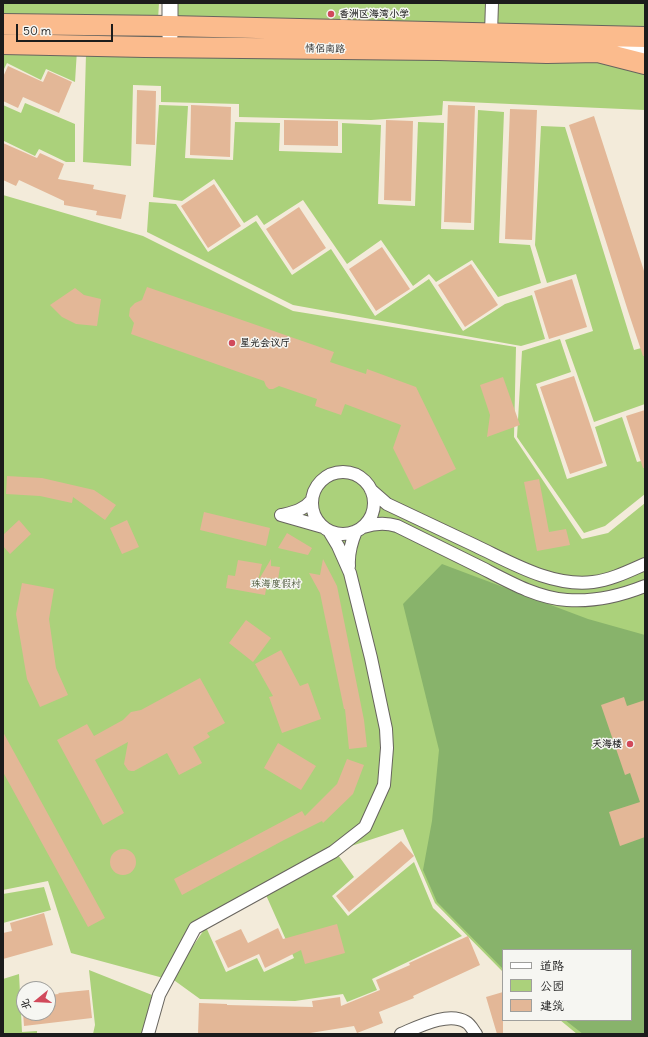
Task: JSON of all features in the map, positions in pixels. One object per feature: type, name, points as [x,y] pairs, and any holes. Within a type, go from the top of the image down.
[{"type":"highway","name":"情侣南路","points":[[3,24],[491,33],[644,39]]},
{"type":"highway","name":"情侣南路","points":[[3,44],[547,53],[598,52],[645,64]]},
{"type":"street","points":[[170,3],[170,47]]},
{"type":"street","points":[[491,33],[492,3]]},
{"type":"street","points":[[598,52],[644,39]]},
{"type":"street","points":[[350,573],[338,546],[314,515],[312,500],[313,494],[319,482],[330,474],[343,471],[357,475],[363,479],[371,490],[388,504],[515,564],[548,577],[563,581],[594,582],[619,575],[645,564]]},
{"type":"street","points":[[148,1034],[159,995],[195,928],[333,852],[365,827],[384,785],[387,748],[386,729],[371,658],[350,573],[348,556],[350,545],[360,529],[368,521],[373,510],[374,498],[371,490]]},
{"type":"street","points":[[312,500],[301,510],[281,515],[338,534],[347,534],[374,524],[382,523],[397,526],[524,589],[553,598],[567,600],[595,600],[611,597],[645,586]]},
{"type":"street","points":[[401,1034],[437,1019],[453,1018],[467,1022],[476,1034]]},
{"type":"green space","points":[[3,3],[159,3],[158,20],[3,15]]},
{"type":"green space","name":"香洲区海湾小学","points":[[176,3],[487,3],[487,28],[177,20]]},
{"type":"green space","points":[[497,3],[645,3],[645,29],[497,29]]},
{"type":"green space","points":[[3,48],[77,50],[75,82],[46,69],[41,80],[7,63],[3,71]]},
{"type":"green space","points":[[86,54],[599,60],[645,72],[645,110],[443,101],[442,115],[371,120],[239,117],[239,104],[161,102],[161,86],[133,85],[131,166],[83,162]]},
{"type":"green space","points":[[25,103],[75,124],[75,162],[66,162],[39,149],[35,156],[4,141],[3,142],[3,105],[21,113]]},
{"type":"green space","points":[[159,105],[188,106],[185,158],[233,160],[235,122],[280,123],[279,151],[342,153],[342,123],[381,125],[378,204],[415,206],[418,122],[444,123],[441,229],[474,230],[478,110],[504,112],[499,243],[530,245],[541,283],[498,297],[472,260],[436,282],[429,274],[413,286],[381,240],[347,264],[303,200],[264,225],[257,215],[244,223],[214,179],[182,201],[153,197]]},
{"type":"green space","points":[[541,126],[565,127],[634,350],[645,347],[645,404],[594,422],[565,340],[593,331],[576,274],[547,283],[535,245]]},
{"type":"green space","name":"珠海度假村","points":[[3,195],[143,236],[293,311],[516,347],[514,437],[582,539],[608,533],[645,503],[645,1034],[577,1034],[561,1021],[632,1021],[632,949],[502,949],[502,971],[435,903],[403,829],[333,852],[195,928],[167,979],[71,953],[48,881],[3,890]]},
{"type":"green space","points":[[149,202],[176,204],[208,252],[256,221],[292,275],[331,249],[375,316],[429,279],[463,331],[505,304],[532,295],[545,339],[521,346],[293,305],[147,232]]},
{"type":"green space","points":[[560,339],[571,372],[536,384],[567,479],[607,466],[595,427],[622,417],[637,462],[645,460],[645,494],[605,526],[584,533],[517,437],[522,351]]},
{"type":"green space","points":[[442,564],[588,619],[645,635],[645,1034],[583,1034],[566,1021],[632,1021],[632,949],[502,949],[502,968],[437,902],[423,870],[432,821],[439,750],[403,604]]},
{"type":"green space","points":[[338,855],[354,877],[332,896],[348,916],[414,862],[433,908],[462,936],[372,979],[377,990],[347,1002],[343,994],[295,1001],[200,999],[171,978],[206,927],[226,972],[257,958],[264,972],[294,958],[266,895]]},
{"type":"green space","points":[[44,887],[51,910],[3,923],[3,894]]},
{"type":"green space","points":[[89,970],[152,995],[142,1034],[93,1034],[95,1025]]},
{"type":"green space","points":[[19,974],[19,981],[16,981],[16,1021],[21,1021],[22,1032],[37,1031],[37,1034],[3,1034],[3,979]]},
{"type":"building","points":[[8,66],[43,82],[48,71],[72,82],[59,113],[23,97],[18,108],[3,101],[3,77]]},
{"type":"building","points":[[137,90],[156,91],[155,145],[136,144]]},
{"type":"building","points":[[191,105],[231,107],[230,157],[190,155]]},
{"type":"building","points":[[448,105],[475,106],[471,223],[444,222]]},
{"type":"building","points":[[510,109],[537,110],[532,240],[505,239]]},
{"type":"building","points":[[594,116],[645,274],[645,356],[643,356],[628,311],[569,125]]},
{"type":"building","points":[[284,120],[338,121],[338,146],[284,145]]},
{"type":"building","points":[[386,120],[413,121],[411,201],[384,200]]},
{"type":"building","points":[[3,143],[37,158],[40,153],[64,164],[58,179],[94,185],[93,189],[126,195],[121,219],[96,215],[97,211],[64,205],[64,201],[19,180],[16,186],[3,180]]},
{"type":"building","points":[[214,184],[241,226],[208,248],[181,206]]},
{"type":"building","points":[[299,207],[326,248],[293,270],[266,229]]},
{"type":"building","points":[[382,247],[410,289],[376,311],[349,269]]},
{"type":"building","points":[[471,264],[498,305],[465,327],[438,285]]},
{"type":"building","points":[[572,279],[587,327],[549,339],[534,291]]},
{"type":"building","name":"星光会议厅","points":[[147,287],[334,352],[330,362],[366,374],[367,369],[416,387],[456,469],[414,490],[393,448],[401,425],[345,404],[341,415],[315,406],[317,399],[279,386],[269,389],[264,381],[131,334],[134,323],[129,316],[130,308],[135,303],[142,300]]},
{"type":"building","points":[[75,288],[84,295],[101,299],[97,326],[76,324],[62,317],[50,305]]},
{"type":"building","points":[[574,376],[603,463],[570,474],[540,387]]},
{"type":"building","points":[[503,377],[520,425],[487,437],[490,415],[480,385]]},
{"type":"building","points":[[645,410],[645,468],[643,468],[626,416]]},
{"type":"building","points":[[7,476],[42,478],[94,490],[116,505],[105,520],[73,497],[72,503],[40,496],[6,494]]},
{"type":"building","points":[[539,479],[549,532],[566,529],[570,545],[537,551],[524,482]]},
{"type":"building","points":[[204,512],[270,528],[266,546],[200,530]]},
{"type":"building","points":[[19,520],[31,534],[10,554],[3,546],[3,535]]},
{"type":"building","points":[[127,520],[139,547],[122,554],[110,528]]},
{"type":"building","points":[[287,533],[312,548],[308,555],[278,548]]},
{"type":"building","points":[[271,559],[271,566],[280,567],[278,580],[268,578],[265,595],[226,588],[228,575],[235,576],[238,560],[262,564],[258,581]]},
{"type":"building","points":[[323,559],[337,586],[364,720],[367,747],[349,749],[345,709],[320,593],[309,573],[320,575]]},
{"type":"building","points":[[22,583],[54,589],[49,619],[56,668],[68,695],[40,707],[27,679],[16,614]]},
{"type":"building","points":[[246,620],[271,638],[253,662],[229,643]]},
{"type":"building","points":[[281,650],[300,686],[308,683],[321,719],[282,733],[269,697],[273,696],[255,664]]},
{"type":"building","points":[[200,678],[225,723],[207,733],[210,737],[193,747],[202,763],[179,775],[167,753],[134,771],[131,771],[128,770],[124,764],[128,742],[95,760],[124,813],[103,825],[57,740],[87,724],[94,736],[123,720],[131,712],[141,710]]},
{"type":"building","name":"天海楼","points":[[624,697],[627,706],[645,700],[645,837],[620,846],[609,812],[640,802],[630,773],[625,775],[601,705]]},
{"type":"building","points":[[3,732],[105,918],[88,927],[3,772]]},
{"type":"building","points":[[278,743],[316,766],[301,790],[264,768]]},
{"type":"building","points":[[347,759],[364,765],[353,794],[323,823],[322,821],[284,840],[182,895],[174,879],[302,811],[305,816],[337,784]]},
{"type":"building","points":[[401,841],[414,856],[349,912],[336,896]]},
{"type":"building","points":[[123,849],[133,852],[136,862],[133,872],[123,875],[113,872],[110,862],[113,852]]},
{"type":"building","points":[[44,913],[53,945],[3,959],[3,933],[12,931],[10,923]]},
{"type":"building","points":[[337,924],[345,953],[305,964],[301,950],[265,968],[259,954],[228,968],[215,941],[241,929],[248,943],[278,928],[283,939]]},
{"type":"building","points":[[468,936],[480,965],[413,996],[414,998],[379,1012],[383,1023],[357,1033],[354,1026],[304,1034],[198,1034],[199,1003],[313,1007],[312,1001],[340,997],[341,1006],[380,990],[376,980]]},
{"type":"building","points":[[89,990],[92,1018],[24,1026],[24,1021],[56,1021],[56,994],[59,994],[58,993]]},
{"type":"building","points":[[502,992],[503,1034],[497,1034],[486,997]]},
{"type":"place","name":"香洲区海湾小学","points":[[331,14]]},
{"type":"place","name":"星光会议厅","points":[[232,343]]},
{"type":"place","name":"天海楼","points":[[630,744]]}]
